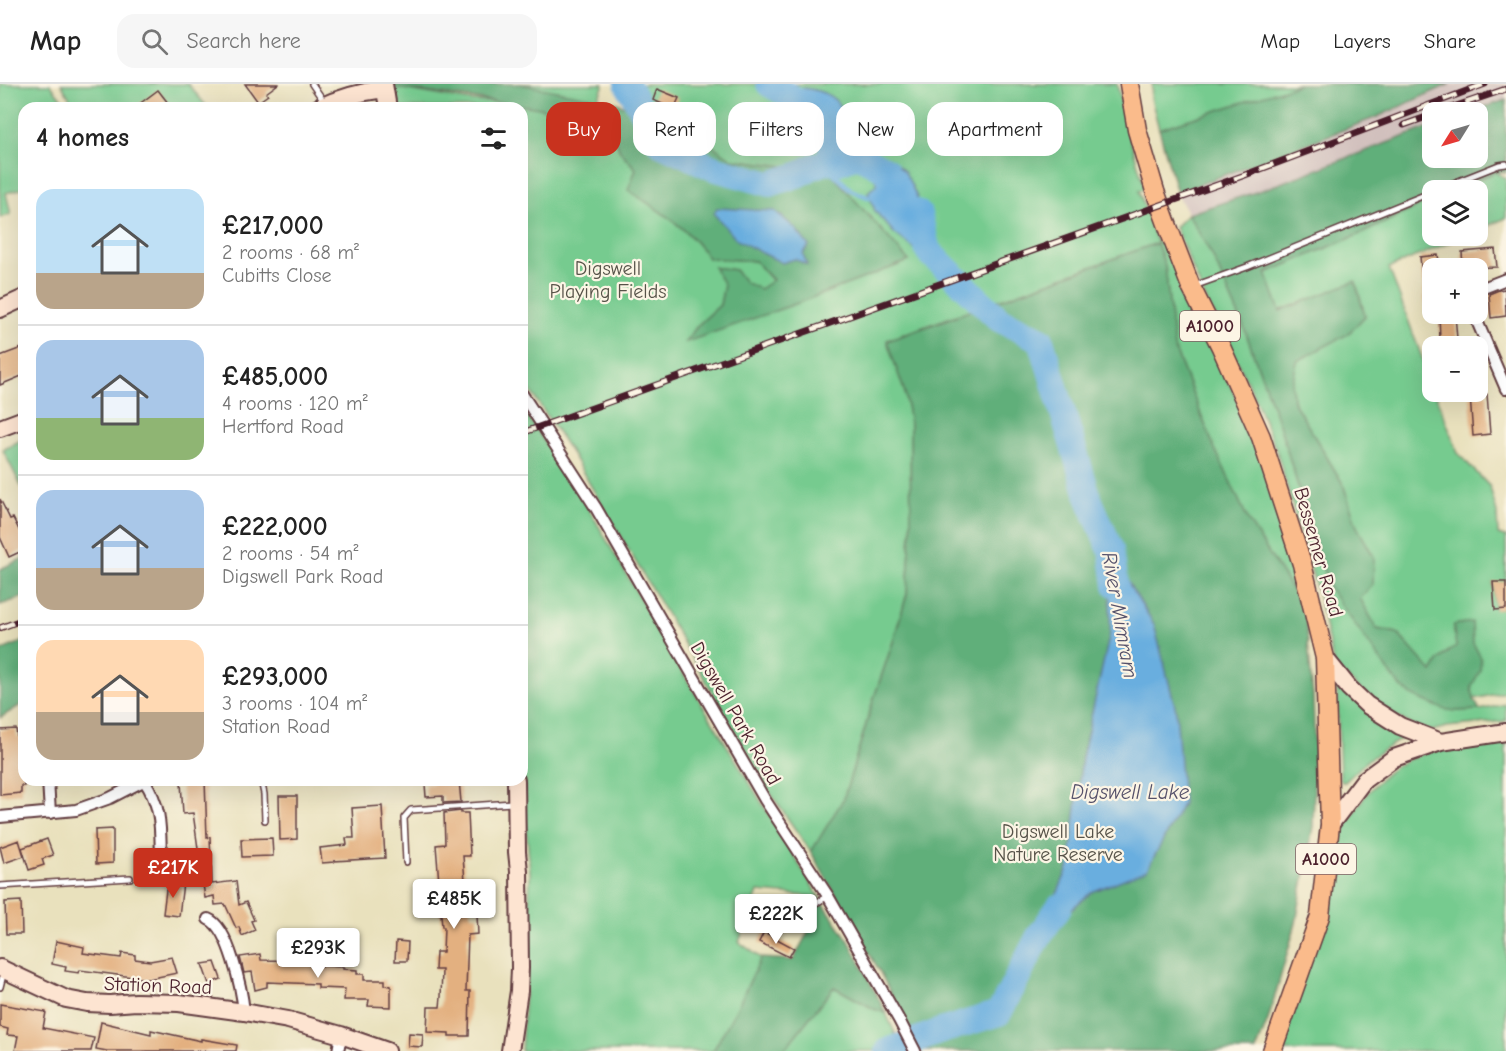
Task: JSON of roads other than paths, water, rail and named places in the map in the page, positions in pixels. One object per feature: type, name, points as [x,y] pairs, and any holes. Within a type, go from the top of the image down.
[{"type":"main road","name":"Bessemer Road","points":[[1130,84],[1137,130],[1155,191],[1191,287],[1221,347],[1261,437],[1302,564],[1325,658],[1330,825],[1320,916],[1272,1051]]},
{"type":"street","points":[[336,102],[357,93],[384,87],[387,102]]},
{"type":"street","points":[[1488,286],[1506,279]]},
{"type":"street","points":[[0,309],[18,301]]},
{"type":"street","points":[[1478,324],[1505,383]]},
{"type":"street","name":"Digswell Park Road","points":[[528,403],[596,508],[765,800],[828,896],[915,1051]]},
{"type":"street","points":[[0,428],[18,421]]},
{"type":"street","points":[[1325,658],[1349,688],[1367,705],[1400,726],[1442,742]]},
{"type":"street","points":[[1330,825],[1364,780],[1394,758],[1442,742],[1506,732]]},
{"type":"street","points":[[48,786],[50,813]]},
{"type":"street","points":[[0,817],[76,810],[110,798],[133,786]]},
{"type":"street","points":[[148,786],[157,805],[160,822],[161,863]]},
{"type":"street","points":[[510,1051],[520,969],[516,786]]},
{"type":"street","points":[[208,919],[218,926],[227,942],[242,994],[244,1012]]},
{"type":"street","name":"Station Road","points":[[2,969],[66,999],[87,1003],[179,1003],[244,1012],[288,1020],[339,1043],[387,1051]]},
{"type":"lane","points":[[312,84],[321,102]]},
{"type":"lane","points":[[1462,180],[1506,164]]},
{"type":"lane","points":[[1191,287],[1247,267],[1422,196]]},
{"type":"lane","points":[[262,786],[266,820]]},
{"type":"lane","points":[[406,862],[404,818],[411,810],[517,802]]},
{"type":"lane","points":[[0,886],[130,878]]},
{"type":"lane","points":[[777,931],[789,919],[828,896]]},
{"type":"lane","points":[[0,987],[2,969]]},
{"type":"water","points":[[804,88],[822,92],[833,98],[837,102],[836,133],[834,134],[831,127],[824,123],[824,102],[787,102],[782,99],[785,95]]},
{"type":"water","points":[[857,156],[883,156],[889,158],[905,172],[916,195],[931,239],[927,246],[916,250],[894,233],[875,211],[868,192],[877,184],[869,167]]},
{"type":"water","points":[[717,208],[775,211],[795,228],[809,246],[803,254],[807,265],[795,259],[782,263],[737,240],[714,214]]},
{"type":"water","name":"Digswell Lake","points":[[1111,550],[1154,624],[1176,710],[1183,803],[1147,870],[1092,892],[1039,936],[1069,866],[1082,757],[1110,633]]},
{"type":"waterway","name":"River Mimram","points":[[627,84],[660,143],[713,168],[770,184],[829,161],[837,163],[857,155],[886,170]]},
{"type":"waterway","name":"River Mimram","points":[[769,84],[832,121],[834,134],[829,161]]},
{"type":"waterway","points":[[829,161],[828,168],[851,190],[870,198]]},
{"type":"waterway","name":"River Mimram","points":[[917,212],[928,251],[999,319],[1041,340],[1089,499],[1111,550],[1116,585]]},
{"type":"waterway","name":"River Mimram","points":[[888,1051],[999,1013],[1039,936],[1059,907]]},
{"type":"railway","points":[[528,431],[1245,175],[1485,84]]},
{"type":"railway","points":[[1468,102],[1506,89]]},
{"type":"railway","points":[[1404,125],[1422,119]]},
{"type":"railway","points":[[0,628],[18,621]]},
{"type":"park label","name":"Digswell Playing Fields","points":[[608,280]]},
{"type":"park label","name":"Digswell Lake Nature Reserve","points":[[1058,842]]}]
